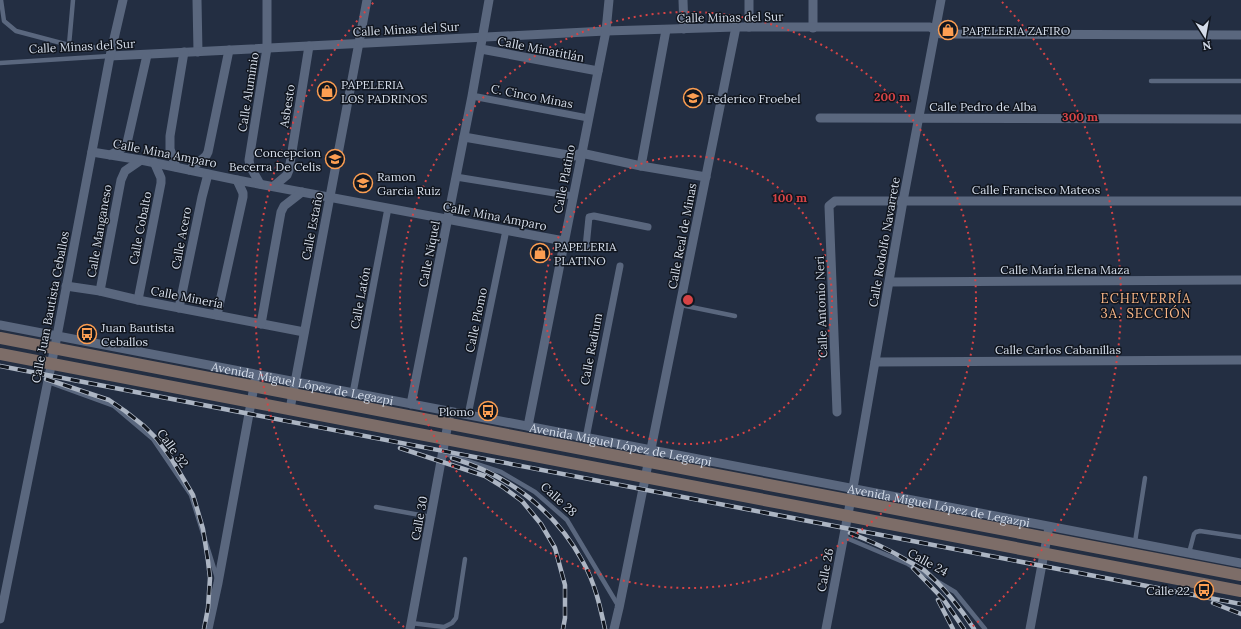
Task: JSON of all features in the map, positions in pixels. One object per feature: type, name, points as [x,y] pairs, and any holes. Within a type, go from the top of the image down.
[{"type":"main road","name":"Avenida Miguel López de Legazpi","points":[[0,338],[254,387],[294,388],[450,417],[1048,532],[1241,575]]},
{"type":"main road","points":[[0,354],[646,476],[1241,591]]},
{"type":"street","name":"Calle Juan Bautista Ceballos","points":[[0,619],[48,382],[122,0]]},
{"type":"street","points":[[197,0],[198,52]]},
{"type":"street","name":"Calle Aluminio","points":[[260,184],[250,166],[249,160],[267,48],[267,0]]},
{"type":"street","name":"Calle Estaño","points":[[290,409],[367,0]]},
{"type":"street","name":"Calle Níquel","points":[[411,404],[472,96],[489,0]]},
{"type":"street","name":"Calle Platino","points":[[528,426],[606,31],[609,0]]},
{"type":"street","points":[[683,0],[684,29]]},
{"type":"street","points":[[749,0],[750,27]]},
{"type":"street","points":[[813,0],[813,28]]},
{"type":"street","name":"Calle Rodolfo Navarrete","points":[[852,494],[941,0]]},
{"type":"street","name":"Calle Minas del Sur","points":[[111,53],[146,55],[606,31],[736,27],[930,27],[942,34],[1241,36]]},
{"type":"street","name":"Calle Real de Minas","points":[[646,476],[736,27]]},
{"type":"street","points":[[641,166],[666,30]]},
{"type":"street","name":"Asbesto","points":[[274,186],[287,175],[289,170],[309,46]]},
{"type":"street","name":"Calle Minatitlán","points":[[481,49],[598,72]]},
{"type":"street","points":[[189,170],[206,156],[208,152],[229,50]]},
{"type":"street","points":[[176,167],[170,149],[170,136],[184,52]]},
{"type":"street","points":[[110,155],[120,150],[127,143],[146,55]]},
{"type":"street","name":"C. Cinco Minas","points":[[472,96],[588,118]]},
{"type":"street","name":"Calle Pedro de Alba","points":[[820,118],[1241,119]]},
{"type":"street","points":[[464,137],[574,156],[581,153],[641,166],[706,177]]},
{"type":"street","name":"Calle Mina Amparo","points":[[92,152],[154,162],[237,180],[506,230],[583,248],[586,247],[589,217],[594,216],[648,227]]},
{"type":"street","name":"Calle Manganeso","points":[[100,292],[121,180],[125,171],[141,160]]},
{"type":"street","name":"Calle Cobalto","points":[[138,300],[162,183],[154,162]]},
{"type":"street","name":"Calle Acero","points":[[180,308],[208,174]]},
{"type":"street","points":[[456,177],[573,196]]},
{"type":"street","points":[[217,315],[243,197],[243,193],[237,180]]},
{"type":"street","points":[[261,324],[281,212],[284,206],[302,192]]},
{"type":"street","name":"Calle Francisco Mateos","points":[[831,203],[838,200],[1241,201]]},
{"type":"street","name":"Calle Antonio Neri","points":[[831,203],[829,210],[838,412]]},
{"type":"street","name":"Calle Latón","points":[[353,393],[388,208]]},
{"type":"street","name":"Calle Plomo","points":[[468,415],[506,230]]},
{"type":"street","name":"Calle Radium","points":[[586,438],[620,266]]},
{"type":"street","name":"Calle María Elena Maza","points":[[890,282],[1241,280]]},
{"type":"street","name":"Calle Minería","points":[[66,286],[304,332]]},
{"type":"street","name":"Avenida Miguel López de Legazpi","points":[[0,325],[257,374],[294,388],[353,393],[411,404],[450,417],[468,415],[528,426],[586,438],[651,456]]},
{"type":"street","name":"Calle Carlos Cabanillas","points":[[875,362],[1241,360]]},
{"type":"street","name":"Calle 32","points":[[208,629],[257,374]]},
{"type":"street","name":"Calle 30","points":[[411,626],[450,417]]},
{"type":"street","points":[[614,629],[646,476]]},
{"type":"street","name":"Calle 26","points":[[826,629],[852,494]]},
{"type":"street","points":[[1030,629],[1048,532]]},
{"type":"street","name":"Avenida Miguel López de Legazpi","points":[[1048,532],[1135,542],[1241,563]]},
{"type":"lane","points":[[1,0],[4,22],[16,31],[69,45],[111,53]]},
{"type":"lane","points":[[69,45],[73,0]]},
{"type":"lane","name":"Calle Minas del Sur","points":[[0,63],[111,53]]},
{"type":"lane","points":[[1151,81],[1241,81]]},
{"type":"lane","points":[[681,305],[735,316]]},
{"type":"lane","name":"Calle 32","points":[[48,382],[114,406],[153,439],[191,495],[218,583]]},
{"type":"lane","name":"Calle 28","points":[[443,453],[501,472],[535,492],[567,520],[619,608]]},
{"type":"lane","points":[[1135,542],[1145,478]]},
{"type":"lane","points":[[376,507],[431,517]]},
{"type":"lane","points":[[1189,553],[1194,534],[1196,532],[1200,531],[1241,537]]},
{"type":"lane","name":"Calle 24","points":[[844,537],[908,564],[955,592],[985,629]]},
{"type":"lane","points":[[411,626],[444,627],[456,618],[465,560]]},
{"type":"railway","points":[[0,366],[1241,604]]},
{"type":"railway","points":[[46,379],[109,400],[144,426],[157,439],[171,458],[193,495],[203,529],[210,578],[208,608],[204,629]]},
{"type":"railway","points":[[400,448],[485,476],[522,501],[541,524],[555,548],[565,585],[565,618],[563,629]]},
{"type":"railway","points":[[452,458],[473,465],[511,485],[528,497],[559,526],[572,543],[591,578],[597,595],[605,629]]},
{"type":"railway","points":[[850,533],[873,542],[924,570],[951,598],[974,629]]},
{"type":"railway","points":[[913,568],[944,600],[964,629]]},
{"type":"railway","points":[[938,600],[953,629]]},
{"type":"railway","points":[[1213,603],[1241,614]]},
{"type":"place","name":"PAPELERIA ZAFIRO","points":[[948,30]]},
{"type":"place","name":"PAPELERIA LOS PADRINOS","points":[[327,91]]},
{"type":"place","name":"Federico Froebel","points":[[693,98]]},
{"type":"place","name":"Concepcion Becerra De Celis","points":[[335,159]]},
{"type":"place","name":"Ramon Garcia Ruiz","points":[[363,183]]},
{"type":"place","name":"PAPELERIA PLATINO","points":[[540,253]]},
{"type":"place","name":"Juan Bautista Ceballos","points":[[87,334]]},
{"type":"place","name":"Plomo","points":[[488,411]]},
{"type":"place","name":"Calle 22","points":[[1204,590]]},
{"type":"district","name":"ECHEVERRÍA 3A. SECCIÓN","points":[[1146,306]]}]
